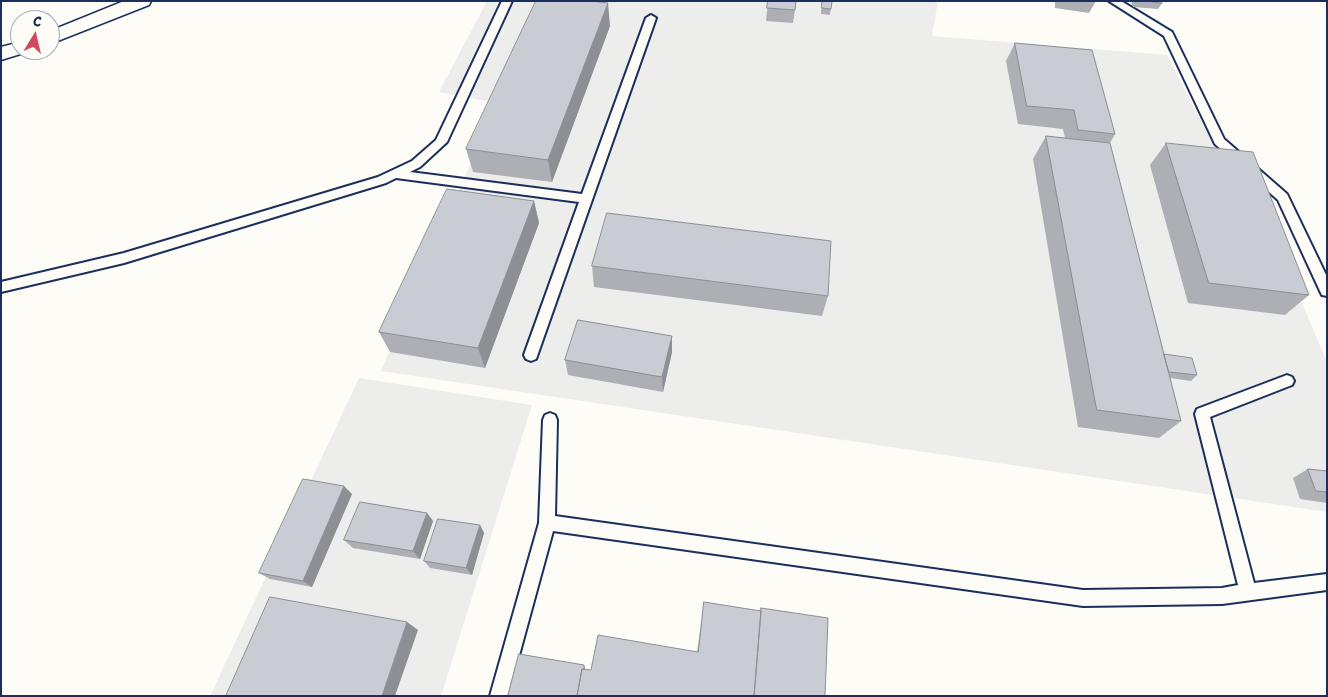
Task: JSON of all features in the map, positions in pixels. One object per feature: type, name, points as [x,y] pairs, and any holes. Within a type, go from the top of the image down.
[{"type":"street","points":[[60,34],[142,1]]},
{"type":"lane","points":[[1,287],[124,258],[382,180],[416,164],[442,142],[507,1]]},
{"type":"lane","points":[[1114,1],[1168,34],[1219,141],[1283,197],[1327,291]]},
{"type":"lane","points":[[531,355],[651,18]]},
{"type":"lane","points":[[396,174],[587,199]]},
{"type":"lane","points":[[1248,592],[1202,414],[1287,381]]},
{"type":"lane","points":[[499,696],[547,523],[550,420]]},
{"type":"lane","points":[[547,523],[1083,598],[1222,596],[1327,582]]},
{"type":"shaded area","points":[[487,1],[938,1],[932,36],[1167,55],[1214,146],[1257,197],[1327,362],[1327,512],[381,371],[497,103],[439,92]]},
{"type":"shaded area","points":[[359,378],[532,405],[441,696],[210,696]]},
{"type":"building","points":[[536,1],[592,1],[608,3],[548,160],[466,149]]},
{"type":"building","points":[[768,1],[796,1],[795,10],[767,8]]},
{"type":"building","points":[[822,1],[832,1],[831,9],[822,8]]},
{"type":"building","points":[[1015,43],[1092,50],[1115,134],[1078,130],[1074,110],[1027,106]]},
{"type":"building","points":[[1046,136],[1110,143],[1181,421],[1097,410]]},
{"type":"building","points":[[1166,143],[1253,152],[1309,295],[1209,283]]},
{"type":"building","points":[[447,189],[534,201],[478,348],[379,332]]},
{"type":"building","points":[[607,213],[831,241],[828,296],[592,266]]},
{"type":"building","points":[[578,320],[672,336],[662,377],[565,360]]},
{"type":"building","points":[[1164,354],[1192,358],[1197,375],[1169,372]]},
{"type":"building","points":[[1308,469],[1327,471],[1327,492],[1316,491]]},
{"type":"building","points":[[303,479],[344,486],[303,581],[259,573]]},
{"type":"building","points":[[360,502],[427,513],[413,551],[344,540]]},
{"type":"building","points":[[438,519],[480,525],[466,568],[424,561]]},
{"type":"building","points":[[270,597],[407,622],[382,696],[226,696]]},
{"type":"building","points":[[704,602],[761,611],[754,696],[577,696],[582,669],[591,670],[598,635],[698,652]]},
{"type":"building","points":[[761,608],[828,618],[825,696],[754,696]]},
{"type":"building","points":[[519,654],[584,665],[577,696],[508,696]]}]
